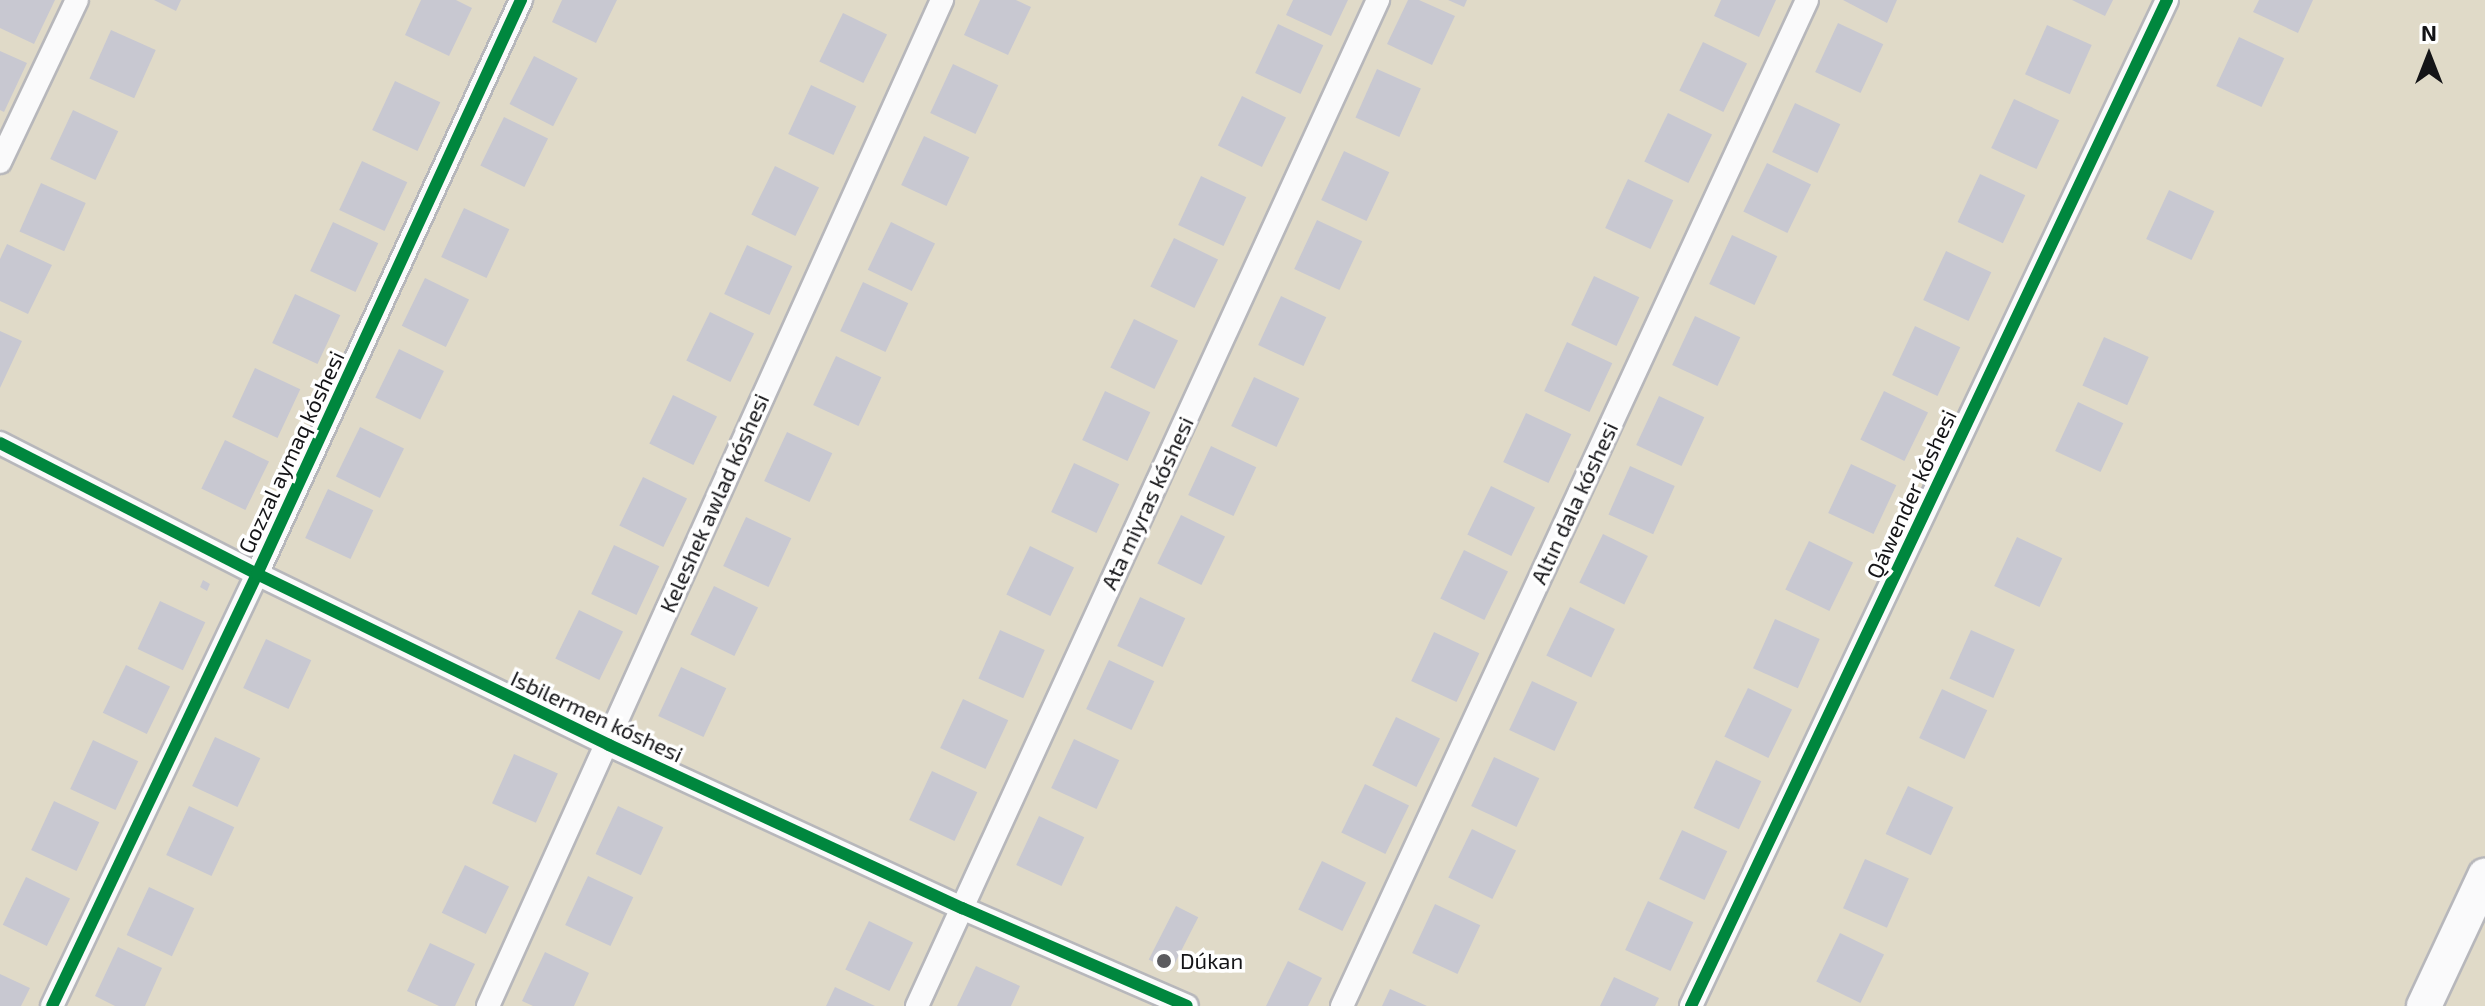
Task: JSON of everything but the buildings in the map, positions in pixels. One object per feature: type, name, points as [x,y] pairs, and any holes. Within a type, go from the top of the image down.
[{"type":"main road","points":[[2424,1006],[2485,876]]},
{"type":"street","points":[[0,162],[77,0]]},
{"type":"street","name":"Gozzal aymaq kóshesi","points":[[52,1006],[257,574],[521,0]]},
{"type":"street","name":"Keleshek awlad kóshesi","points":[[488,1006],[609,745],[741,441],[942,0]]},
{"type":"street","name":"Ata miyras kóshesi","points":[[917,1006],[1378,0]]},
{"type":"street","name":"Altın dala kóshesi","points":[[1342,1006],[1807,0]]},
{"type":"street","name":"Qáwender kóshesi","points":[[1691,1006],[2167,0]]},
{"type":"street","name":"Isbilermen kóshesi","points":[[0,443],[257,574],[609,745],[962,908],[1187,1006]]},
{"type":"sand","points":[[0,0],[2485,0],[2485,1006],[0,1006]]},
{"type":"cycle path","points":[[52,1006],[257,574],[521,0]]},
{"type":"cycle path","points":[[1691,1006],[2167,0]]},
{"type":"cycle path","points":[[0,443],[257,574],[609,745],[962,908],[1187,1006]]},
{"type":"place","name":"Dúkan","points":[[1164,961]]}]
